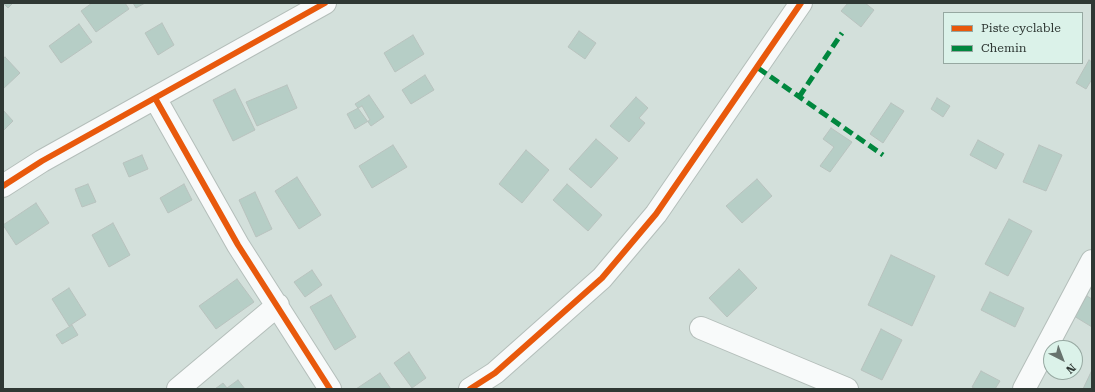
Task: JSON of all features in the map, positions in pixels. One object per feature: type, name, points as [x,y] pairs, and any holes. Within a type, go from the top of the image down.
[{"type":"street","points":[[3,186],[42,161],[325,3]]},
{"type":"street","points":[[470,389],[494,373],[602,278],[656,214],[801,3]]},
{"type":"street","points":[[155,98],[238,245],[278,305],[330,389]]},
{"type":"street","points":[[1024,389],[1092,261]]},
{"type":"street","points":[[178,389],[278,305]]},
{"type":"street","points":[[702,328],[847,389]]},
{"type":"building","points":[[3,3],[13,3],[8,8]]},
{"type":"building","points":[[92,3],[125,3],[129,9],[96,32],[81,11]]},
{"type":"building","points":[[133,3],[145,3],[136,8]]},
{"type":"building","points":[[848,3],[865,3],[874,10],[861,27],[841,11]]},
{"type":"building","points":[[162,23],[174,45],[158,55],[145,33]]},
{"type":"building","points":[[79,24],[92,42],[61,63],[49,46]]},
{"type":"building","points":[[579,31],[596,43],[585,59],[568,47]]},
{"type":"building","points":[[413,35],[424,54],[395,72],[384,53]]},
{"type":"building","points":[[5,57],[20,73],[3,89],[3,59]]},
{"type":"building","points":[[1089,60],[1092,62],[1092,79],[1086,89],[1076,83]]},
{"type":"building","points":[[425,75],[434,90],[411,104],[402,90]]},
{"type":"building","points":[[287,85],[297,108],[257,126],[246,102]]},
{"type":"building","points":[[235,89],[255,130],[233,141],[213,100]]},
{"type":"building","points":[[369,95],[384,117],[371,126],[355,104]]},
{"type":"building","points":[[636,97],[648,108],[639,118],[645,123],[629,142],[610,126]]},
{"type":"building","points":[[937,98],[950,106],[943,117],[931,109]]},
{"type":"building","points":[[891,103],[904,111],[883,143],[870,134]]},
{"type":"building","points":[[362,106],[370,120],[355,129],[347,114]]},
{"type":"building","points":[[3,110],[13,121],[3,131]]},
{"type":"building","points":[[831,128],[852,142],[830,172],[820,166],[834,147],[823,139]]},
{"type":"building","points":[[596,139],[618,158],[591,188],[569,169]]},
{"type":"building","points":[[978,140],[1004,154],[996,169],[970,155]]},
{"type":"building","points":[[393,145],[407,167],[372,188],[359,166]]},
{"type":"building","points":[[1039,145],[1062,155],[1046,191],[1023,182]]},
{"type":"building","points":[[526,150],[549,170],[522,203],[499,184]]},
{"type":"building","points":[[142,155],[148,169],[129,177],[123,163]]},
{"type":"building","points":[[297,177],[321,215],[299,229],[275,191]]},
{"type":"building","points":[[757,179],[772,196],[742,223],[726,206]]},
{"type":"building","points":[[88,184],[96,202],[82,207],[75,189]]},
{"type":"building","points":[[184,184],[192,200],[168,213],[160,198]]},
{"type":"building","points":[[567,184],[602,215],[588,231],[553,200]]},
{"type":"building","points":[[255,192],[272,229],[256,237],[239,200]]},
{"type":"building","points":[[36,203],[49,223],[16,245],[3,225]]},
{"type":"building","points":[[1009,219],[1032,231],[1008,276],[985,264]]},
{"type":"building","points":[[113,223],[130,255],[109,267],[92,235]]},
{"type":"building","points":[[891,255],[935,276],[912,326],[868,305]]},
{"type":"building","points":[[739,269],[757,288],[727,317],[709,298]]},
{"type":"building","points":[[312,270],[322,285],[305,297],[294,282]]},
{"type":"building","points":[[237,279],[254,302],[216,329],[199,306]]},
{"type":"building","points":[[69,288],[86,315],[69,326],[52,299]]},
{"type":"building","points":[[990,292],[1024,308],[1015,327],[981,310]]},
{"type":"building","points":[[331,295],[356,337],[335,350],[310,307]]},
{"type":"building","points":[[1087,296],[1092,299],[1092,327],[1074,316]]},
{"type":"building","points":[[72,325],[78,335],[62,344],[56,335]]},
{"type":"building","points":[[881,329],[902,340],[882,380],[861,370]]},
{"type":"building","points":[[409,352],[426,378],[412,388],[394,363]]},
{"type":"building","points":[[1092,370],[1092,389],[1083,389]]},
{"type":"building","points":[[981,371],[1000,381],[995,389],[976,389],[972,387]]},
{"type":"building","points":[[380,373],[391,389],[356,389]]},
{"type":"building","points":[[238,380],[245,389],[215,389],[223,383],[227,388]]},
{"type":"marked path","points":[[799,97],[842,33]]},
{"type":"marked path","points":[[758,68],[883,155]]},
{"type":"cycle path","points":[[3,186],[42,161],[325,3]]},
{"type":"cycle path","points":[[470,389],[495,373],[602,278],[656,214],[801,3]]},
{"type":"cycle path","points":[[155,98],[238,245],[330,389]]}]
